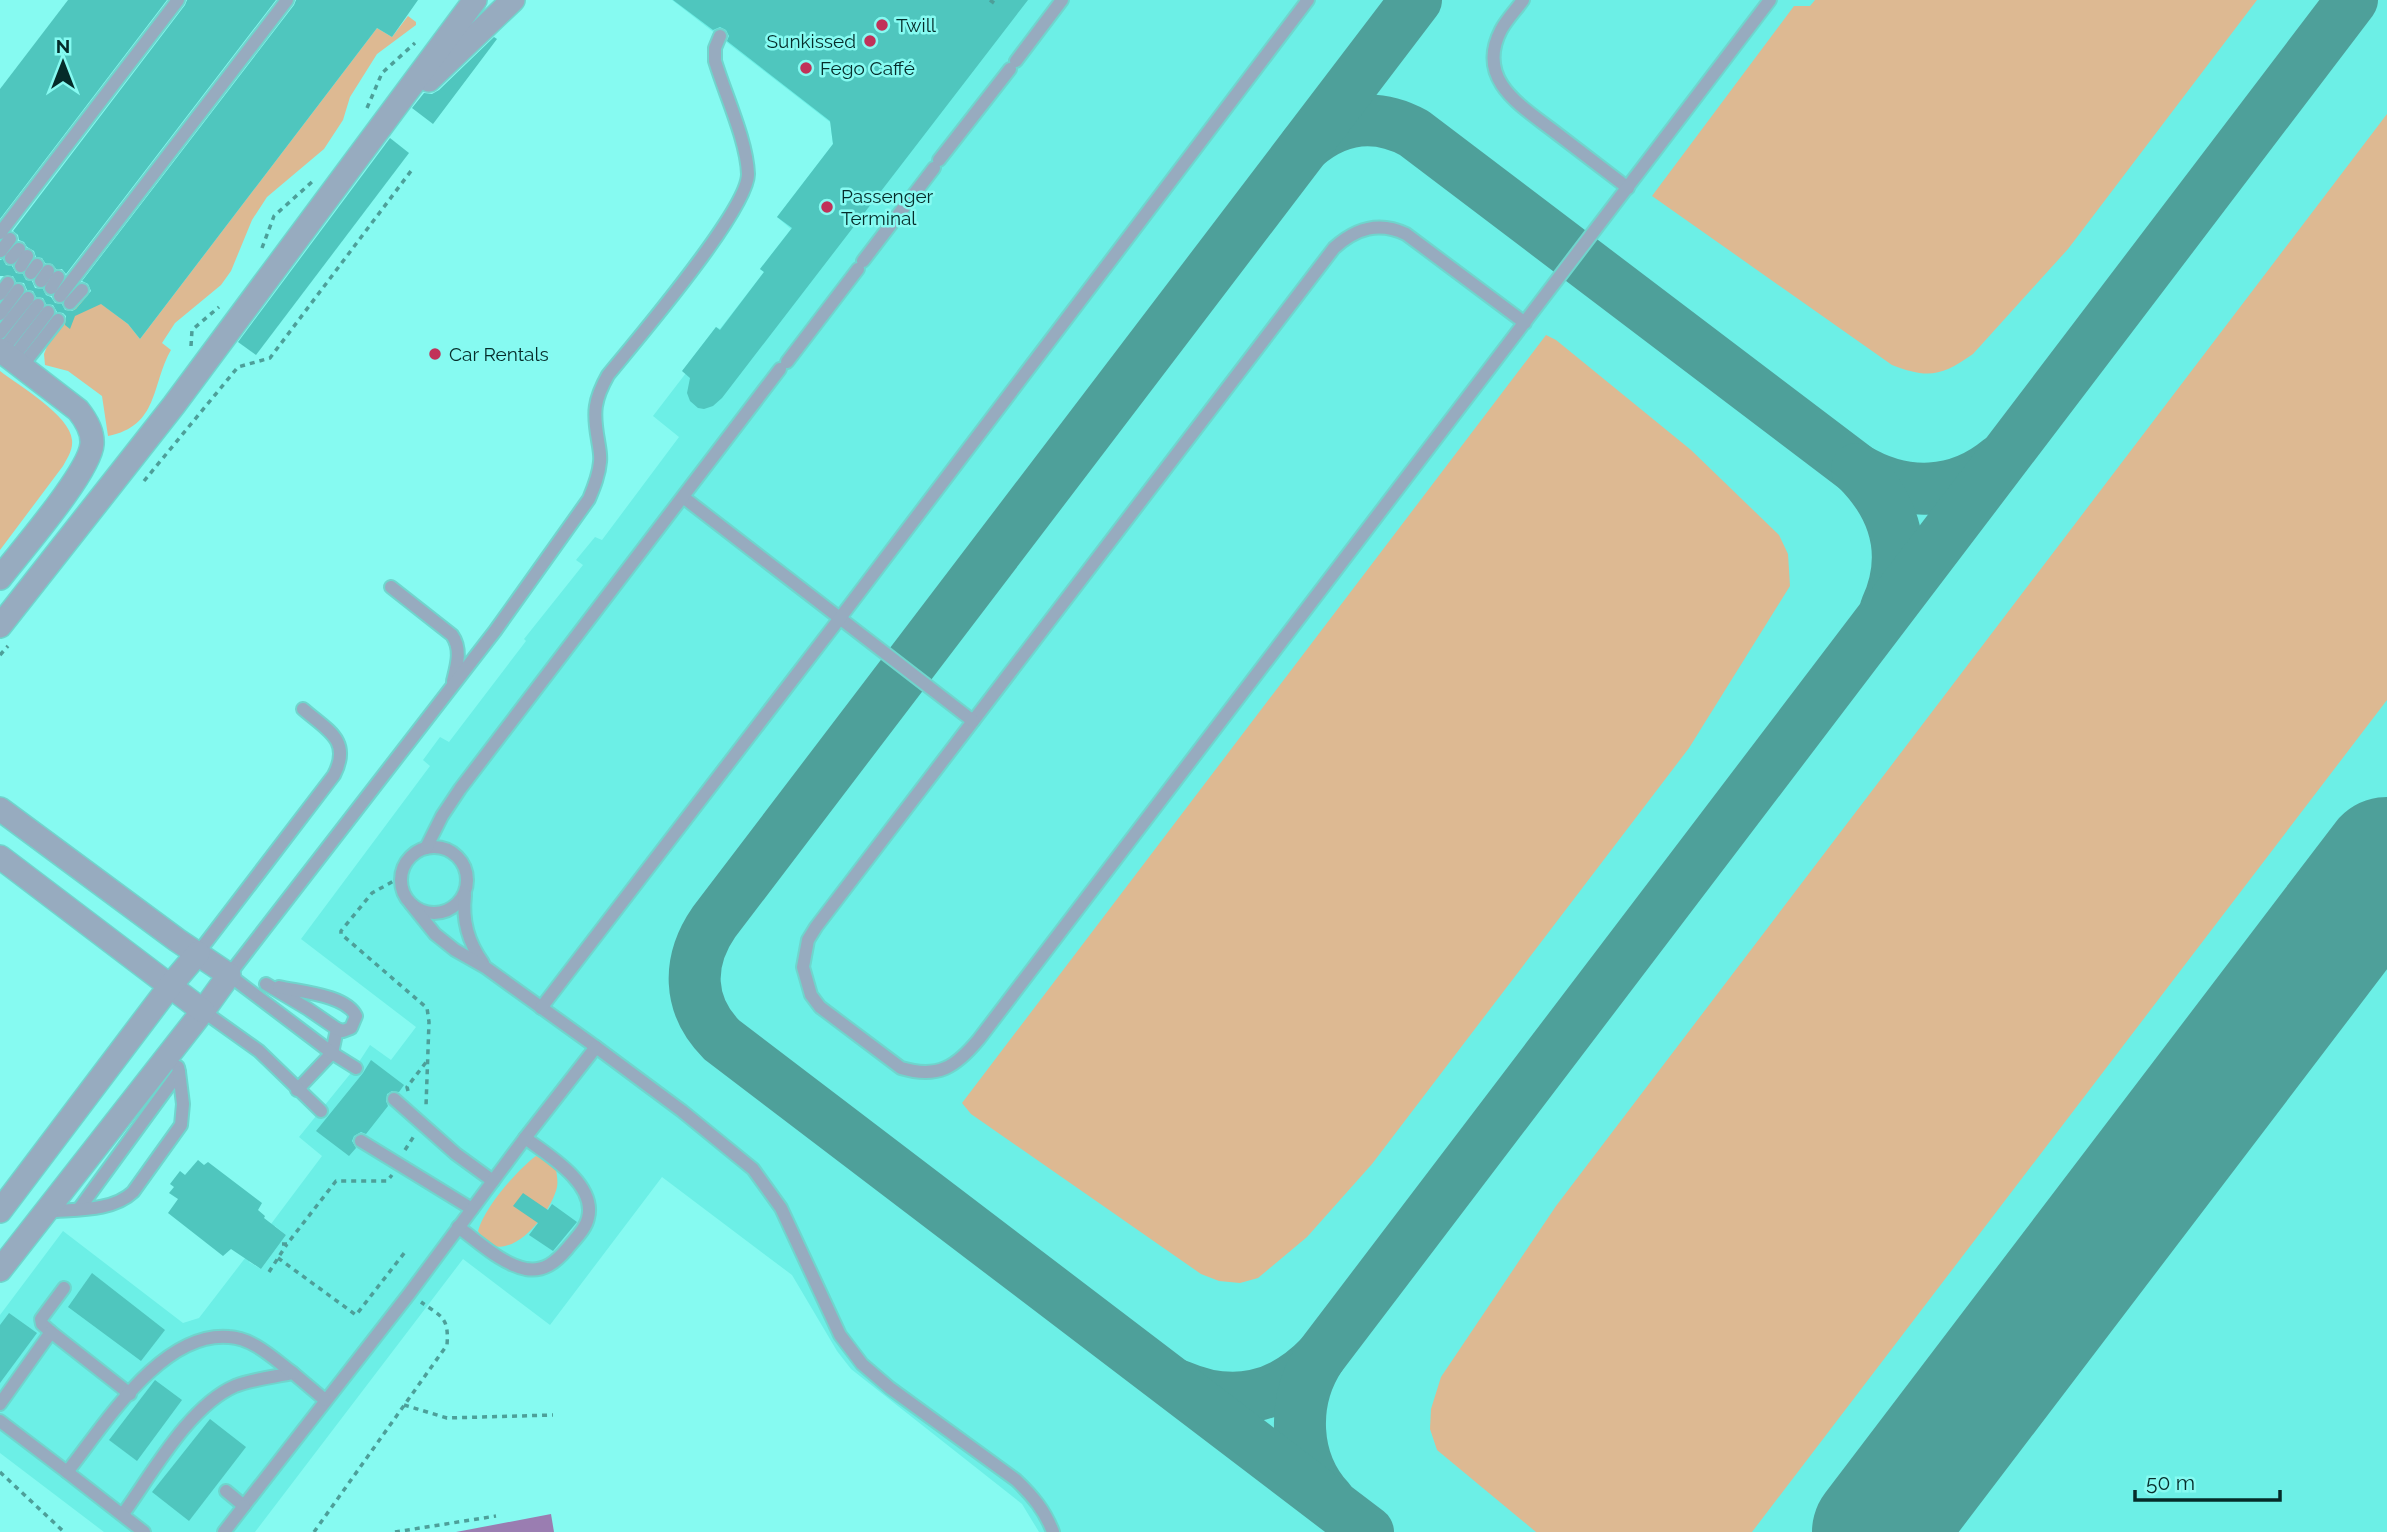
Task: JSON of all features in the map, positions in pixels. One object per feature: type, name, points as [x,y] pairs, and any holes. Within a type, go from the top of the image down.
[{"type":"street","points":[[4,635],[475,0]]},
{"type":"street","points":[[378,131],[513,0]]},
{"type":"street","points":[[0,578],[76,480],[91,453],[93,442],[86,419],[78,410],[7,352]]},
{"type":"street","points":[[0,1270],[45,1212],[176,1061],[203,1011],[229,975],[2,810]]},
{"type":"street","points":[[0,857],[203,1011]]},
{"type":"street","points":[[0,1211],[170,986],[198,953]]},
{"type":"lane","points":[[36,267],[178,0]]},
{"type":"lane","points":[[36,267],[287,0]]},
{"type":"lane","points":[[426,848],[442,816],[460,789],[1062,0]]},
{"type":"lane","points":[[541,1008],[841,618],[1308,0]]},
{"type":"lane","points":[[1523,0],[1497,38],[1495,68],[1504,90],[1628,188]]},
{"type":"lane","points":[[1525,323],[1406,234],[1374,227],[1343,239],[816,927],[808,940],[803,967],[806,983],[820,1007],[901,1068],[917,1072],[936,1072],[966,1056],[1628,188],[1770,0]]},
{"type":"lane","points":[[355,1068],[229,975],[495,631],[589,499],[598,476],[600,459],[595,405],[600,388],[722,229],[746,188],[748,175],[745,152],[715,61],[715,48],[720,36]]},
{"type":"lane","points":[[0,294],[33,301]]},
{"type":"lane","points":[[0,314],[33,301]]},
{"type":"lane","points":[[7,352],[33,301]]},
{"type":"lane","points":[[7,352],[33,301]]},
{"type":"lane","points":[[683,497],[973,721]]},
{"type":"lane","points":[[391,587],[453,635],[457,641],[459,650],[453,683]]},
{"type":"lane","points":[[198,953],[334,775],[340,763],[341,747],[335,737],[303,709]]},
{"type":"lane","points":[[485,967],[468,937],[463,912],[467,877],[463,864],[453,854],[440,848],[426,848],[417,852],[403,867],[401,877],[405,896],[435,934],[596,1047],[691,1118],[753,1169],[781,1208],[841,1335],[862,1364],[890,1388],[1016,1480],[1040,1506],[1053,1532]]},
{"type":"lane","points":[[411,904],[431,913],[442,912],[452,908],[465,891]]},
{"type":"lane","points":[[248,988],[266,985],[339,1000],[352,1008],[356,1016],[351,1028],[343,1031],[337,1029],[266,985]]},
{"type":"lane","points":[[203,1011],[259,1051],[321,1111]]},
{"type":"lane","points":[[297,1090],[332,1053],[337,1029]]},
{"type":"lane","points":[[224,1532],[596,1047]]},
{"type":"lane","points":[[79,1209],[176,1061]]},
{"type":"lane","points":[[45,1212],[111,1205],[124,1200],[133,1192],[181,1125],[183,1104],[176,1061]]},
{"type":"lane","points":[[394,1099],[456,1154],[493,1181]]},
{"type":"lane","points":[[458,1227],[513,1265],[529,1269],[542,1269],[557,1262],[582,1230],[589,1218],[583,1189],[558,1162],[525,1138]]},
{"type":"lane","points":[[360,1141],[472,1209]]},
{"type":"lane","points":[[64,1288],[41,1319],[42,1324],[130,1394]]},
{"type":"lane","points":[[0,1404],[51,1332]]},
{"type":"lane","points":[[67,1472],[148,1371],[180,1349],[202,1339],[230,1336],[255,1345],[325,1400]]},
{"type":"lane","points":[[123,1514],[183,1429],[210,1402],[237,1386],[293,1373]]},
{"type":"lane","points":[[0,1421],[144,1532]]},
{"type":"lane","points":[[226,1491],[244,1506]]},
{"type":"path","points":[[990,0],[998,6]]},
{"type":"path","points":[[141,484],[237,367],[270,358],[411,171]]},
{"type":"path","points":[[0,655],[4,635]]},
{"type":"path","points":[[401,877],[372,893],[341,934],[427,1008],[429,1022],[426,1108]]},
{"type":"path","points":[[269,1272],[287,1244]]},
{"type":"path","points":[[278,1258],[356,1315],[405,1252]]},
{"type":"path","points":[[315,1532],[447,1345],[448,1327],[441,1317],[426,1306]]},
{"type":"path","points":[[404,1405],[447,1418],[553,1415]]},
{"type":"path","points":[[0,1472],[64,1532]]},
{"type":"path","points":[[395,1532],[496,1516]]},
{"type":"shaded area","points":[[672,0],[2387,0],[2387,1532],[1039,1532],[1022,1504],[851,1369],[837,1351],[792,1275],[662,1177],[550,1325],[463,1259],[255,1532],[104,1532],[0,1453],[0,1315],[63,1231],[183,1323],[199,1318],[249,1253],[252,1256],[249,1262],[261,1269],[286,1235],[275,1226],[271,1230],[268,1228],[322,1156],[299,1137],[355,1068],[370,1045],[391,1060],[416,1027],[301,939],[430,766],[423,760],[440,737],[449,742],[526,641],[524,639],[583,565],[576,560],[595,537],[602,540],[679,437],[653,416],[716,327],[720,329],[764,272],[760,269],[791,229],[777,217],[833,144],[831,129],[835,126]]},
{"type":"shaded area","points":[[1815,0],[2257,0],[2068,249],[1973,354],[1943,371],[1925,373],[1892,365],[1652,196],[1794,6],[1810,6]]},
{"type":"shaded area","points":[[408,16],[416,25],[377,54],[350,97],[343,120],[324,149],[267,197],[252,220],[231,271],[221,285],[175,323],[162,343],[171,350],[145,414],[125,431],[108,436],[102,396],[68,371],[45,365],[44,354],[48,344],[87,293],[128,324],[140,339],[377,28],[392,37]]},
{"type":"shaded area","points":[[2387,114],[2387,700],[1752,1532],[1536,1532],[1437,1450],[1430,1429],[1431,1409],[1441,1377],[1556,1206]]},
{"type":"shaded area","points":[[1546,335],[1556,340],[1691,450],[1779,535],[1788,554],[1790,586],[1689,748],[1372,1164],[1307,1237],[1258,1278],[1240,1283],[1219,1281],[1201,1274],[971,1114],[962,1103]]},
{"type":"shaded area","points":[[0,371],[63,421],[69,430],[72,444],[63,466],[0,550]]},
{"type":"shaded area","points":[[536,1156],[556,1170],[557,1185],[546,1212],[536,1225],[512,1244],[500,1247],[488,1243],[478,1231],[481,1222],[511,1180]]},
{"type":"shaded area","points":[[551,1514],[554,1532],[456,1532]]},
{"type":"building","points":[[68,0],[167,0],[0,219],[0,89]]},
{"type":"building","points":[[187,0],[276,0],[66,274],[62,269],[56,269],[42,258],[36,257],[34,251],[19,240],[13,231]]},
{"type":"building","points":[[296,0],[418,0],[392,37],[377,28],[140,339],[128,324],[101,304],[75,316],[70,329],[65,325],[66,316],[63,313],[57,312],[53,305],[46,304],[43,298],[36,297],[33,291],[27,290],[24,283],[16,282],[13,276],[0,276],[0,260],[3,259],[16,273],[23,274],[26,280],[32,281],[35,288],[43,289],[55,303],[62,304],[65,310],[76,309],[91,291],[88,284],[82,281]]},
{"type":"building","name":"Passenger Terminal","points":[[673,0],[1028,0],[722,398],[713,406],[704,409],[698,408],[690,401],[687,393],[690,378],[682,371],[716,327],[720,330],[764,272],[760,269],[792,228],[777,217],[833,144],[830,121],[727,41],[729,36],[726,30],[720,27],[713,30]]},
{"type":"building","points":[[494,37],[497,39],[433,124],[412,108],[424,93],[432,94],[439,90]]},
{"type":"building","points":[[390,138],[409,153],[256,355],[238,342]]},
{"type":"building","points":[[371,1060],[404,1085],[399,1092],[392,1091],[387,1094],[388,1106],[366,1134],[361,1132],[354,1136],[352,1141],[356,1148],[349,1156],[316,1131]]},
{"type":"building","points":[[198,1160],[204,1165],[208,1162],[262,1203],[258,1210],[264,1218],[286,1235],[261,1269],[231,1249],[223,1256],[168,1213],[178,1199],[169,1193],[174,1187],[170,1184],[180,1171],[185,1175]]},
{"type":"building","points":[[523,1193],[548,1210],[552,1204],[577,1222],[553,1251],[529,1235],[538,1223],[513,1206]]},
{"type":"building","points":[[92,1273],[165,1330],[141,1361],[68,1307]]},
{"type":"building","points":[[9,1313],[37,1333],[0,1383],[0,1325]]},
{"type":"building","points":[[155,1380],[182,1400],[137,1461],[109,1440]]},
{"type":"building","points":[[210,1419],[246,1447],[189,1521],[152,1492]]},
{"type":"taxiway","points":[[1368,1532],[722,1040],[702,1012],[697,998],[695,967],[705,937],[714,922],[1416,0]]},
{"type":"taxiway","points":[[1329,1500],[1308,1467],[1300,1430],[1304,1392],[1320,1357],[2352,0]]},
{"type":"taxiway","points":[[1305,146],[1330,129],[1357,121],[1385,122],[1414,133],[1857,469],[1875,478],[1912,488],[1948,486],[1966,481],[2000,460]]},
{"type":"taxiway","points":[[1857,469],[1881,500],[1890,516],[1895,534],[1897,570],[1886,608]]},
{"type":"taxiway","points":[[1180,1386],[1219,1397],[1255,1396],[1289,1382],[1320,1357]]},
{"type":"runway","points":[[1877,1532],[2387,862]]},
{"type":"place","name":"Twill","points":[[882,25]]},
{"type":"place","name":"Sunkissed","points":[[870,41]]},
{"type":"place","name":"Fego Caffé","points":[[806,68]]},
{"type":"place","name":"Passenger Terminal","points":[[827,207]]},
{"type":"place","name":"Car Rentals","points":[[435,354]]}]
